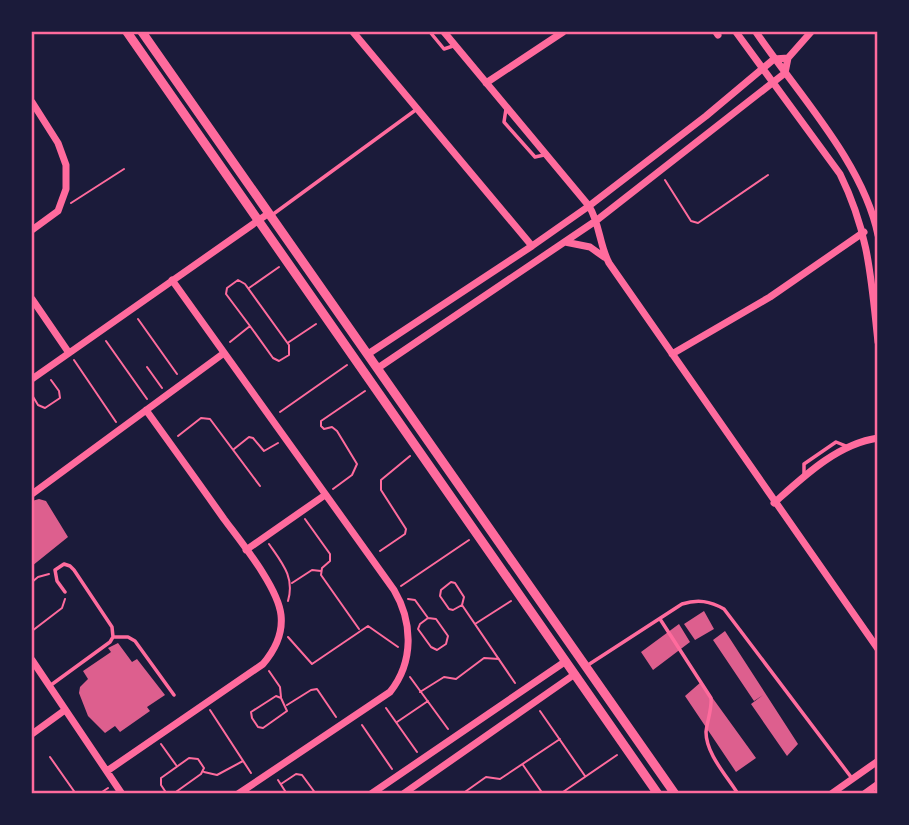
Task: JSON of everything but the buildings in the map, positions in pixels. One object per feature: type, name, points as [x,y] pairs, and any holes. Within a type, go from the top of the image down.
[{"type":"street","points":[[127,32],[658,793]]},
{"type":"street","points":[[142,32],[675,793]]},
{"type":"street","points":[[353,32],[532,246]]},
{"type":"street","points":[[444,32],[589,206],[597,220],[601,247],[609,263],[877,649]]},
{"type":"street","points":[[486,83],[562,32]]},
{"type":"street","points":[[736,32],[840,174],[864,232],[877,342]]},
{"type":"street","points":[[756,32],[850,166],[870,207],[877,235]]},
{"type":"street","points":[[378,368],[597,220],[785,73],[788,58],[811,32]]},
{"type":"street","points":[[368,354],[589,206],[706,116],[774,59],[788,58]]},
{"type":"street","points":[[32,102],[58,142],[66,165],[66,189],[58,211],[32,230]]},
{"type":"street","points":[[32,379],[270,214]]},
{"type":"street","points":[[672,354],[770,297],[864,232]]},
{"type":"street","points":[[565,242],[590,247],[609,263]]},
{"type":"street","points":[[172,281],[394,590],[402,604],[408,627],[407,655],[399,680],[390,692],[238,793]]},
{"type":"street","points":[[32,299],[69,353]]},
{"type":"street","points":[[32,494],[183,383],[222,351]]},
{"type":"street","points":[[107,771],[263,664],[277,641],[281,628],[281,615],[271,587],[169,443],[148,408]]},
{"type":"street","points":[[774,503],[804,476],[848,447],[877,438]]},
{"type":"street","points":[[246,550],[325,495]]},
{"type":"street","points":[[371,793],[578,653]]},
{"type":"street","points":[[32,660],[122,793]]},
{"type":"street","points":[[403,793],[586,666]]},
{"type":"street","points":[[32,734],[65,710]]},
{"type":"street","points":[[831,793],[877,761]]},
{"type":"street","points":[[864,793],[877,784]]},
{"type":"lane","points":[[430,32],[444,48],[455,45]]},
{"type":"lane","points":[[270,214],[417,109]]},
{"type":"lane","points":[[65,592],[55,575],[58,566],[70,566],[112,627],[113,637]]},
{"type":"lane","points":[[586,666],[682,604],[708,602],[724,609],[853,779]]},
{"type":"lane","points":[[660,619],[711,698],[712,708],[706,730],[708,743],[738,793]]},
{"type":"lane","points":[[49,686],[113,637],[128,637],[135,641],[174,695]]},
{"type":"path","points":[[58,211],[124,169]]},
{"type":"path","points":[[658,170],[691,221],[698,223],[768,175]]},
{"type":"path","points":[[248,288],[289,261]]},
{"type":"path","points":[[238,281],[248,288],[288,343],[291,348],[289,355],[276,360],[225,291],[229,285],[238,281]]},
{"type":"path","points":[[131,310],[183,383]]},
{"type":"path","points":[[288,343],[327,316]]},
{"type":"path","points":[[222,351],[250,326]]},
{"type":"path","points":[[100,331],[148,408]]},
{"type":"path","points":[[69,353],[121,428]]},
{"type":"path","points":[[271,419],[356,358]]},
{"type":"path","points":[[147,367],[166,395]]},
{"type":"path","points":[[32,396],[41,408],[60,398],[59,391],[44,370]]},
{"type":"path","points":[[325,495],[352,475],[357,464],[337,431],[332,428],[324,429],[321,421],[374,385]]},
{"type":"path","points":[[169,443],[201,418],[206,418],[260,486]]},
{"type":"path","points":[[233,450],[251,437],[266,451],[285,438]]},
{"type":"path","points":[[371,557],[405,534],[406,529],[381,490],[381,480],[420,449]]},
{"type":"path","points":[[300,512],[330,554],[330,561],[321,571]]},
{"type":"path","points":[[394,590],[479,534]]},
{"type":"path","points":[[264,538],[289,574],[291,583],[289,599],[281,615]]},
{"type":"path","points":[[291,583],[312,569],[321,571]]},
{"type":"path","points":[[321,571],[323,578],[360,631]]},
{"type":"path","points":[[32,582],[42,576],[55,575]]},
{"type":"path","points":[[451,582],[455,583],[465,599],[462,605],[453,610],[449,609],[440,596],[440,590],[451,582]]},
{"type":"path","points":[[32,631],[62,608],[65,592]]},
{"type":"path","points":[[475,624],[520,595]]},
{"type":"path","points":[[402,604],[413,598],[428,618],[436,619],[448,642],[437,650],[431,647],[418,629],[428,618]]},
{"type":"path","points":[[462,605],[521,692]]},
{"type":"path","points":[[281,628],[312,664],[370,626],[407,655]]},
{"type":"path","points":[[421,692],[444,677],[456,679],[484,658],[499,659]]},
{"type":"path","points":[[263,664],[280,687],[281,698],[286,706],[285,713],[263,728],[256,725],[251,712],[273,697],[281,698]]},
{"type":"path","points":[[403,668],[454,738]]},
{"type":"path","points":[[286,706],[311,690],[317,690],[342,724]]},
{"type":"path","points":[[380,698],[423,759]]},
{"type":"path","points":[[397,722],[428,701]]},
{"type":"path","points":[[534,702],[585,776]]},
{"type":"path","points":[[206,704],[256,781]]},
{"type":"path","points":[[355,715],[397,776]]},
{"type":"path","points":[[156,737],[177,766]]},
{"type":"path","points":[[462,793],[486,777],[499,779],[560,739]]},
{"type":"path","points":[[560,793],[626,748]]},
{"type":"path","points":[[50,757],[76,793]]},
{"type":"path","points":[[167,793],[160,778],[189,758],[195,757],[202,765],[203,771]]},
{"type":"path","points":[[203,771],[217,775],[243,761]]},
{"type":"path","points":[[522,764],[543,793]]},
{"type":"path","points":[[173,793],[203,771]]},
{"type":"path","points":[[271,771],[287,793]]},
{"type":"path","points":[[281,784],[296,774],[302,775],[316,793]]}]
